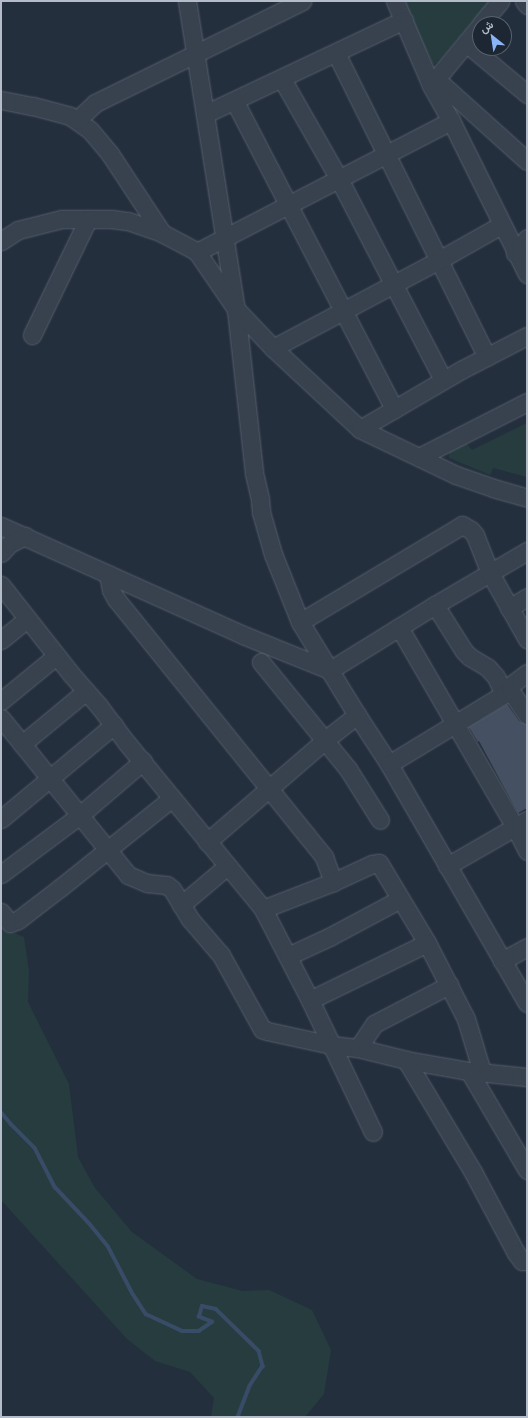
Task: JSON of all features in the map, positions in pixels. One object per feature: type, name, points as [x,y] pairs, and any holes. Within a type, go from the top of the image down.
[{"type":"street","points":[[187,1],[236,309],[250,446],[261,512],[273,554],[300,622],[389,764],[527,1004]]},
{"type":"street","points":[[77,120],[96,103],[302,1]]},
{"type":"street","points":[[395,1],[501,225],[527,274]]},
{"type":"street","points":[[488,16],[500,1]]},
{"type":"street","points":[[524,1],[527,5]]},
{"type":"street","points":[[205,114],[235,102],[404,20]]},
{"type":"street","points":[[434,82],[472,36]]},
{"type":"street","points":[[466,43],[527,94]]},
{"type":"street","points":[[336,53],[487,357]]},
{"type":"street","points":[[282,79],[339,179],[444,380]]},
{"type":"street","points":[[434,82],[527,161]]},
{"type":"street","points":[[1,100],[33,106],[70,116],[77,120],[101,141],[162,233]]},
{"type":"street","points":[[235,102],[394,409]]},
{"type":"street","points":[[197,252],[451,121]]},
{"type":"street","points":[[32,334],[88,218]]},
{"type":"street","points":[[1,241],[18,230],[62,219],[88,218],[128,222],[162,233],[197,252],[236,309],[273,348],[360,429],[456,475],[527,498]]},
{"type":"street","points":[[273,348],[342,310],[439,260],[501,225]]},
{"type":"street","points":[[515,253],[527,238]]},
{"type":"street","points":[[360,429],[444,380],[527,336]]},
{"type":"street","points":[[419,457],[527,402]]},
{"type":"street","points":[[300,622],[462,525],[471,530],[475,535],[490,573],[527,639]]},
{"type":"street","points":[[1,526],[249,638],[330,670]]},
{"type":"street","points":[[1,553],[9,544],[25,536]]},
{"type":"street","points":[[330,670],[435,605],[527,551]]},
{"type":"street","points":[[108,574],[111,590],[116,599],[324,857],[333,882]]},
{"type":"street","points":[[1,585],[56,656],[263,909],[310,1000],[373,1132]]},
{"type":"street","points":[[509,608],[527,597]]},
{"type":"street","points":[[435,605],[464,651],[470,657],[488,668],[527,715]]},
{"type":"street","points":[[1,640],[27,619]]},
{"type":"street","points":[[399,627],[455,725],[521,823],[527,851]]},
{"type":"street","points":[[1,701],[56,656]]},
{"type":"street","points":[[261,662],[348,769],[380,820]]},
{"type":"street","points":[[389,764],[507,692],[511,685],[527,673]]},
{"type":"street","points":[[22,744],[86,691]]},
{"type":"street","points":[[207,842],[325,740],[357,715]]},
{"type":"street","points":[[1,718],[131,877],[147,883],[167,885],[172,889],[190,919],[221,955],[262,1029],[332,1045],[358,1048],[406,1060],[475,1071],[527,1076]]},
{"type":"street","points":[[1,819],[114,725]]},
{"type":"street","points":[[1,874],[80,815],[143,761]]},
{"type":"street","points":[[1,912],[9,921],[13,923],[61,887],[172,798]]},
{"type":"street","points":[[447,866],[521,823]]},
{"type":"street","points":[[263,909],[333,882],[376,862],[380,865],[427,944],[466,1020],[475,1071],[527,1170]]},
{"type":"street","points":[[181,905],[227,866]]},
{"type":"street","points":[[288,956],[331,936],[400,899]]},
{"type":"street","points":[[310,1000],[427,944]]},
{"type":"street","points":[[502,961],[527,947]]},
{"type":"street","points":[[358,1048],[374,1024],[449,985]]},
{"type":"street","points":[[406,1060],[473,1172],[516,1253],[522,1261],[527,1261]]},
{"type":"green space","points":[[402,1],[490,1],[477,16],[472,16],[472,22],[437,63],[433,64]]},
{"type":"green space","points":[[527,423],[527,477],[493,468],[490,475],[449,458],[449,452],[466,443],[472,450]]},
{"type":"green space","points":[[1,931],[12,932],[24,937],[29,971],[28,1002],[69,1084],[78,1157],[95,1188],[132,1232],[197,1279],[243,1291],[269,1290],[312,1310],[331,1350],[324,1394],[305,1417],[211,1417],[214,1398],[190,1372],[155,1361],[127,1339],[1,1200]]},
{"type":"building","points":[[507,704],[519,721],[527,725],[527,808],[518,813],[479,741],[478,742],[469,727]]},
{"type":"waterway","points":[[1,1112],[35,1148],[55,1187],[90,1224],[108,1246],[133,1294],[146,1314],[182,1331],[199,1331],[212,1322],[199,1317],[202,1306],[216,1309],[259,1351],[263,1366],[250,1386],[238,1417]]}]
